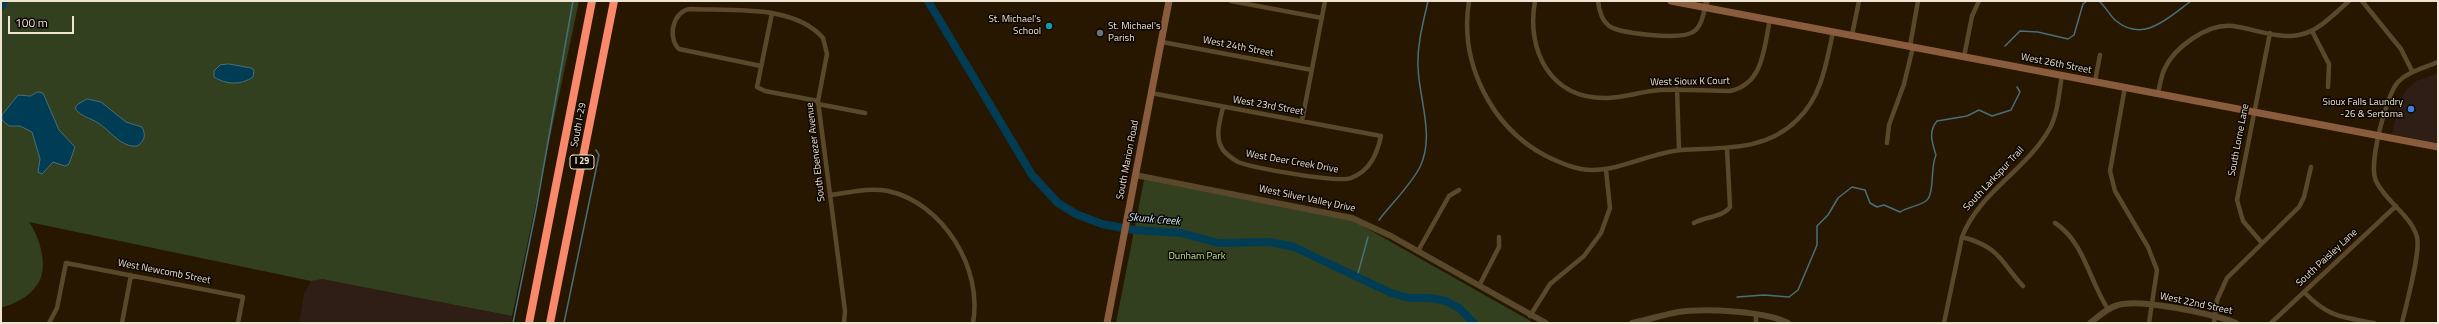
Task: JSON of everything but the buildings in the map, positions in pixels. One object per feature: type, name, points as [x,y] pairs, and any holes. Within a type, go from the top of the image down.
[{"type":"highway","name":"South I-29","points":[[529,323],[592,1]]},
{"type":"highway","name":"South I-29","points":[[550,323],[614,1]]},
{"type":"main road","name":"South Marion Road","points":[[1107,323],[1169,1]]},
{"type":"main road","name":"West 26th Street","points":[[1670,1],[1706,4],[1833,32],[2438,147]]},
{"type":"street","points":[[1231,1],[1322,18]]},
{"type":"street","points":[[1302,121],[1325,1]]},
{"type":"street","points":[[1469,1],[1467,24],[1472,63],[1485,94],[1505,123],[1525,142],[1560,163],[1580,169],[1606,170],[1644,157],[1680,150],[1752,146],[1772,138],[1788,128],[1811,104],[1823,78],[1833,32]]},
{"type":"street","name":"West Sioux K Court","points":[[1535,1],[1532,22],[1536,50],[1551,74],[1566,87],[1583,95],[1607,98],[1658,90],[1677,89],[1730,91],[1746,85],[1758,71],[1770,19]]},
{"type":"street","points":[[1598,1],[1602,18],[1613,28],[1623,32],[1683,35],[1692,33],[1700,23],[1706,4]]},
{"type":"street","points":[[1852,35],[1859,1]]},
{"type":"street","points":[[1887,143],[1889,125],[1906,79],[1918,1]]},
{"type":"street","points":[[1964,56],[1972,16],[1979,1]]},
{"type":"street","points":[[2158,93],[2162,75],[2168,62],[2179,50],[2200,35],[2225,26],[2292,36],[2312,31],[2349,1]]},
{"type":"street","points":[[2362,1],[2401,49],[2412,71]]},
{"type":"street","name":"South Ebenezer Avenue","points":[[761,66],[679,49],[675,44],[673,37],[675,22],[680,12],[690,9],[772,13],[801,21],[823,38],[827,54],[818,102],[845,311],[844,323]]},
{"type":"street","points":[[772,13],[758,88],[865,113]]},
{"type":"street","points":[[2312,31],[2329,64],[2328,86]]},
{"type":"street","name":"South Lorne Lane","points":[[2262,243],[2243,221],[2237,200],[2270,33]]},
{"type":"street","name":"West 24th Street","points":[[1162,42],[1312,70]]},
{"type":"street","points":[[2095,81],[2100,55]]},
{"type":"street","points":[[2402,323],[2417,239],[2412,226],[2375,179],[2375,160],[2390,94],[2398,83],[2412,71],[2438,62]]},
{"type":"street","name":"South Larkspur Trail","points":[[1944,323],[1962,236],[1973,214],[2046,134],[2054,116],[2062,75]]},
{"type":"street","points":[[2125,87],[2110,171],[2115,191],[2148,248],[2157,270],[2150,323]]},
{"type":"street","points":[[1677,89],[1680,150]]},
{"type":"street","name":"West 23rd Street","points":[[1152,94],[1381,136]]},
{"type":"street","name":"West Deer Creek Drive","points":[[1223,107],[1218,133],[1223,150],[1229,156],[1246,164],[1323,178],[1344,180],[1361,173],[1374,159],[1381,136]]},
{"type":"street","points":[[1694,223],[1703,218],[1724,212],[1730,207],[1727,148]]},
{"type":"street","points":[[2214,320],[2220,288],[2226,278],[2299,207],[2304,197],[2310,168]]},
{"type":"street","points":[[1530,316],[1545,290],[1584,256],[1601,233],[1610,208],[1606,170]]},
{"type":"street","name":"West Silver Valley Drive","points":[[1136,175],[1352,218],[1367,223],[1530,316],[1546,323]]},
{"type":"street","points":[[830,195],[887,190],[903,196],[936,218],[961,252],[970,270],[974,304],[973,323]]},
{"type":"street","points":[[1418,251],[1449,196],[1459,190]]},
{"type":"street","name":"South Paisley Lane","points":[[2271,323],[2396,206]]},
{"type":"street","points":[[2055,223],[2067,234],[2085,262],[2098,293],[2108,309]]},
{"type":"street","points":[[1962,236],[1980,242],[1993,249],[2023,286]]},
{"type":"street","points":[[1479,286],[1499,247],[1500,237]]},
{"type":"street","name":"West Newcomb Street","points":[[49,323],[57,308],[66,263],[243,297],[238,323]]},
{"type":"street","points":[[122,323],[131,275]]},
{"type":"street","points":[[2304,292],[2317,305],[2329,313],[2374,323]]},
{"type":"street","name":"West 22nd Street","points":[[2090,323],[2108,309],[2129,302],[2153,305],[2214,320],[2236,323]]},
{"type":"street","points":[[1632,323],[1688,312],[1756,315],[1776,318],[1788,323]]},
{"type":"street","points":[[1756,315],[1756,323]]},
{"type":"shaded area","points":[[2438,73],[2438,143],[2392,134],[2399,103],[2406,90],[2416,81]]},
{"type":"shaded area","points":[[316,279],[512,316],[511,323],[299,323],[304,294],[311,281]]},
{"type":"green space","points":[[1,1],[579,1],[512,316],[322,279],[311,281],[29,222],[33,228],[42,252],[43,270],[41,278],[33,290],[25,297],[1,308]]},
{"type":"green space","name":"Dunham Park","points":[[1144,180],[1352,220],[1534,323],[1116,323]]},
{"type":"water","points":[[229,64],[251,68],[254,70],[253,77],[244,82],[229,83],[214,77],[214,71],[220,65]]},
{"type":"water","points":[[38,92],[43,93],[59,130],[75,147],[69,164],[65,166],[53,162],[42,174],[38,172],[40,159],[32,132],[20,126],[9,126],[2,120],[2,115],[18,95],[30,96]]},
{"type":"water","points":[[87,99],[101,102],[126,122],[142,127],[144,135],[142,142],[137,146],[126,144],[98,123],[79,113],[75,108]]},
{"type":"waterway","points":[[1,6],[4,1]]},
{"type":"waterway","points":[[513,323],[536,210],[573,1]]},
{"type":"waterway","name":"Skunk Creek","points":[[928,1],[1032,175],[1058,203],[1076,214],[1102,224],[1134,230],[1181,233],[1218,243],[1270,242],[1294,247],[1391,293],[1409,298],[1430,298],[1446,301],[1459,308],[1474,323]]},
{"type":"waterway","points":[[1379,220],[1411,181],[1420,167],[1424,155],[1426,130],[1419,79],[1418,50],[1428,1]]},
{"type":"waterway","points":[[2005,46],[2020,31],[2038,32],[2068,39],[2074,35],[2083,4],[2087,1]]},
{"type":"waterway","points":[[2099,1],[2115,20],[2125,27],[2135,30],[2155,26],[2173,15],[2191,1]]},
{"type":"waterway","points":[[1737,297],[1764,295],[1789,297],[1798,290],[1817,245],[1817,226],[1828,215],[1838,198],[1852,187],[1865,190],[1870,203],[1877,207],[1884,205],[1900,212],[1926,201],[1929,198],[1932,187],[1933,166],[1936,155],[1932,141],[1932,129],[1937,121],[1967,116],[1979,110],[1992,116],[2011,110],[2020,92],[2017,87]]},
{"type":"waterway","points":[[564,323],[599,155],[596,150]]},
{"type":"waterway","points":[[1357,277],[1368,237]]},
{"type":"place","name":"St. Michael's School","points":[[1049,26]]},
{"type":"place","name":"St. Michael's Parish","points":[[1100,33]]},
{"type":"place","name":"Sioux Falls Laundry -26 & Sertoma","points":[[2411,109]]}]
